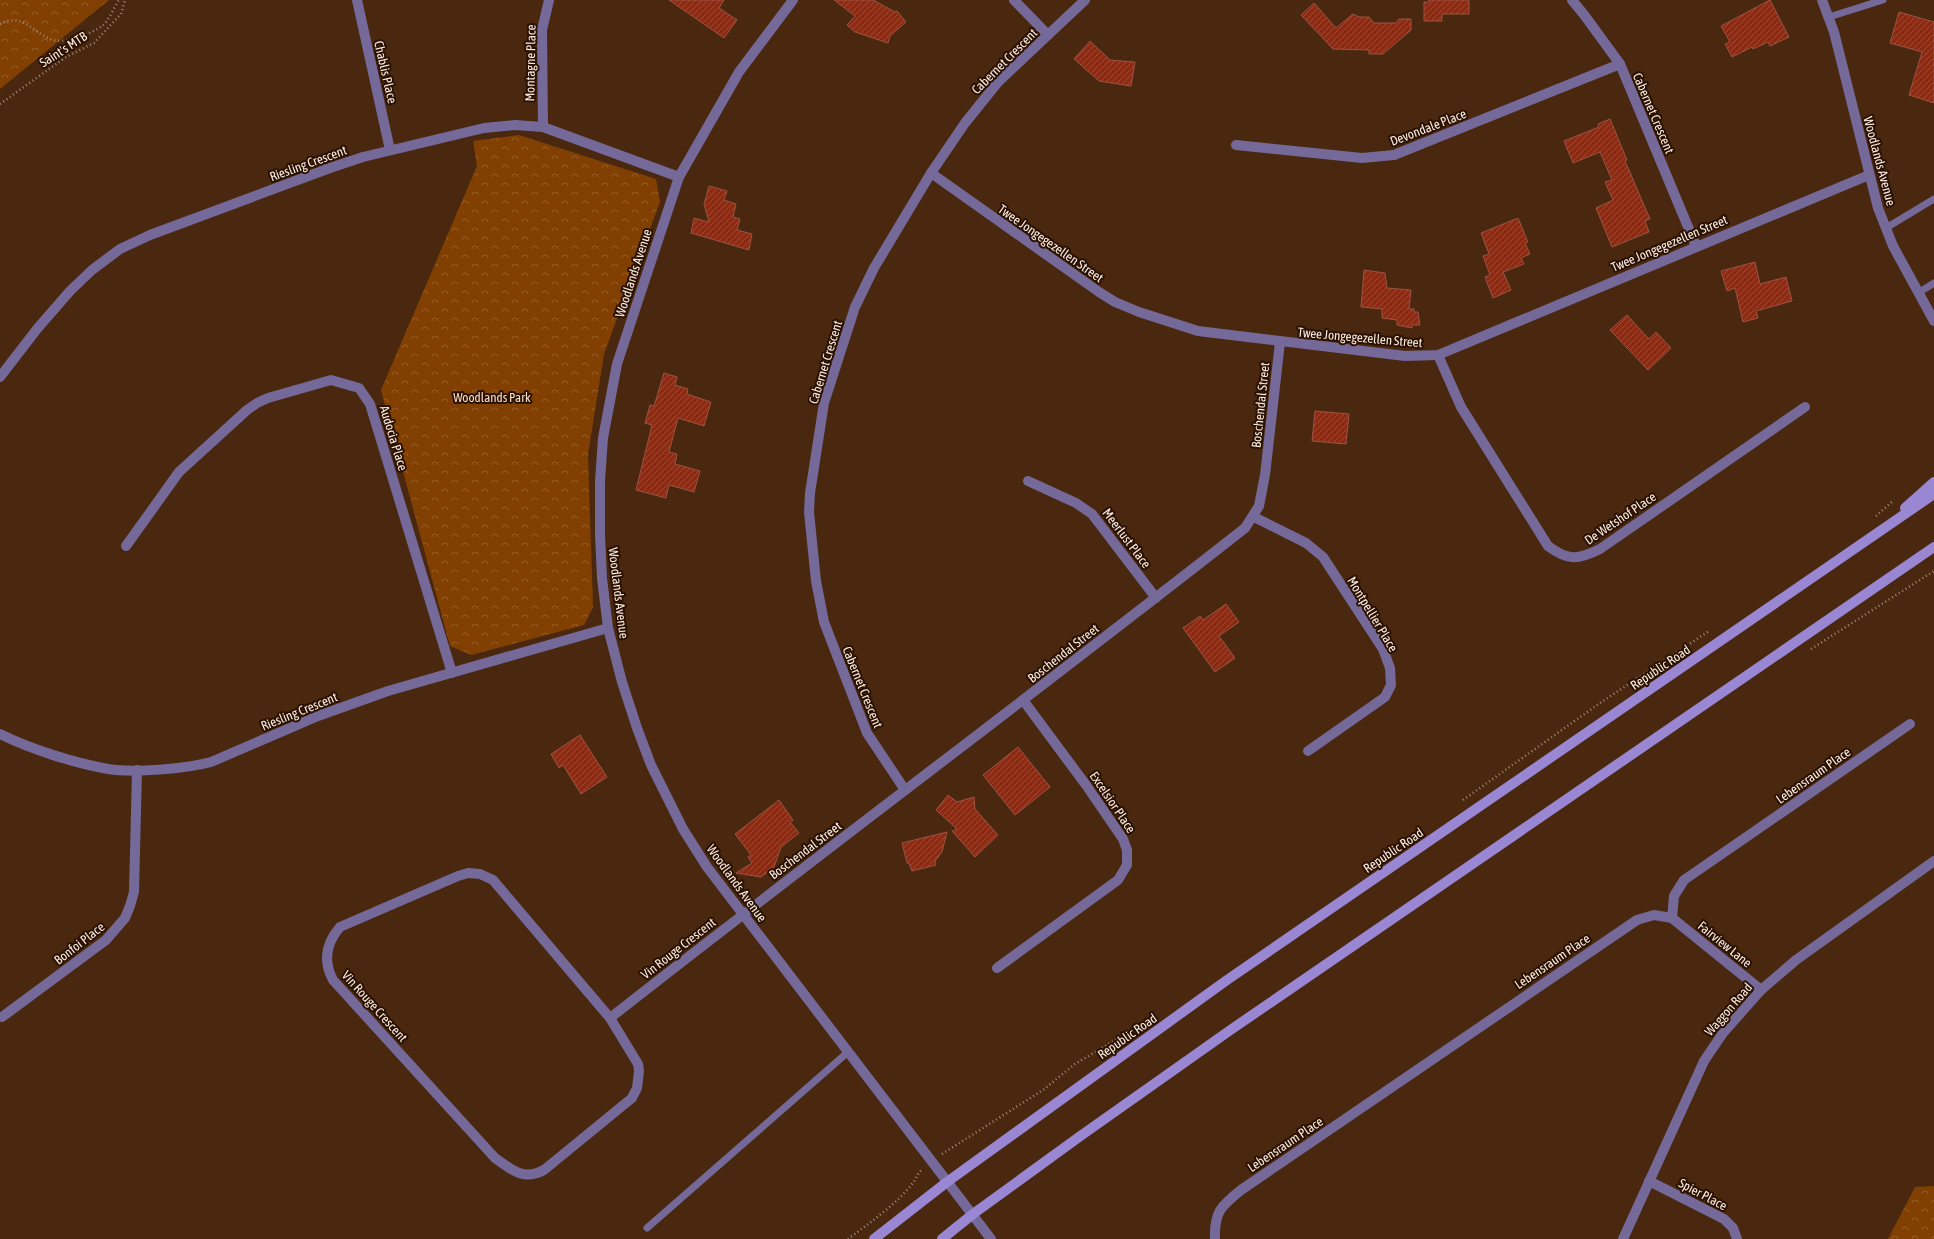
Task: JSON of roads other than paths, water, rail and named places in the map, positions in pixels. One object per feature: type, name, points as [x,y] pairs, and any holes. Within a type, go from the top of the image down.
[{"type":"main road","points":[[1887,526],[1934,482]]},
{"type":"main road","name":"Republic Road","points":[[874,1239],[947,1182],[1078,1086],[1234,976],[1934,494]]},
{"type":"main road","points":[[942,1239],[973,1214],[1228,1031],[1934,547]]},
{"type":"street","name":"Chablis Place","points":[[357,0],[390,150]]},
{"type":"street","name":"Montagne Place","points":[[543,127],[542,30],[549,0]]},
{"type":"street","name":"Woodlands Avenue","points":[[793,0],[739,72],[679,177],[617,364],[603,438],[600,482],[602,578],[608,628],[622,682],[637,728],[665,796],[707,867],[991,1239]]},
{"type":"street","points":[[1014,0],[1048,35]]},
{"type":"street","name":"Cabernet Crescent","points":[[905,790],[868,733],[824,622],[815,574],[809,500],[824,403],[855,307],[874,268],[931,173],[983,99],[998,82],[1085,0]]},
{"type":"street","name":"Cabernet Crescent","points":[[1572,0],[1620,64],[1696,246]]},
{"type":"street","name":"Woodlands Avenue","points":[[1822,0],[1829,17],[1878,208],[1893,246],[1934,321]]},
{"type":"street","name":"Devondale Place","points":[[1236,145],[1362,158],[1394,155],[1620,64]]},
{"type":"street","name":"Riesling Crescent","points":[[0,377],[3,366],[70,292],[92,270],[120,248],[150,235],[330,168],[390,150],[484,128],[515,125],[543,127],[679,177]]},
{"type":"street","name":"Twee Jongegezellen Street","points":[[931,173],[1115,302],[1198,331],[1405,356],[1438,354],[1869,175]]},
{"type":"street","name":"Boschendal Street","points":[[743,914],[1156,598],[1245,528],[1254,517],[1259,506],[1265,475],[1280,342]]},
{"type":"street","name":"De Wetshof Place","points":[[1438,354],[1461,407],[1548,546],[1559,554],[1575,559],[1588,556],[1600,549],[1805,407]]},
{"type":"street","name":"Audocia Place","points":[[126,546],[180,472],[247,410],[268,398],[331,380],[350,384],[359,388],[370,404],[452,673]]},
{"type":"street","name":"Meerlust Place","points":[[1028,481],[1076,503],[1092,514],[1156,598]]},
{"type":"street","name":"Montpellier Place","points":[[1254,517],[1306,543],[1323,557],[1383,649],[1390,668],[1391,685],[1385,697],[1308,751]]},
{"type":"street","name":"Riesling Crescent","points":[[0,734],[23,746],[109,769],[137,770],[197,766],[211,762],[318,716],[388,691],[608,628]]},
{"type":"street","name":"Excelsior Place","points":[[997,968],[1118,880],[1127,865],[1127,850],[1123,839],[1086,785],[1023,700]]},
{"type":"street","name":"Lebensraum Place","points":[[1215,1239],[1216,1222],[1223,1205],[1241,1190],[1626,926],[1637,920],[1654,915],[1672,918],[1674,896],[1684,880],[1910,724]]},
{"type":"street","name":"Bonfoi Place","points":[[2,1017],[106,940],[125,918],[134,892],[137,770]]},
{"type":"street","name":"Waggon Road","points":[[1623,1239],[1704,1061],[1714,1044],[1761,990],[1796,960],[1851,919],[1934,861]]},
{"type":"street","name":"Vin Rouge Crescent","points":[[468,873],[480,874],[493,880],[610,1018],[638,1064],[639,1078],[632,1098],[544,1170],[536,1175],[527,1176],[517,1172],[495,1158],[333,980],[328,970],[327,948],[332,936],[340,927],[458,876],[468,873]]},
{"type":"street","name":"Vin Rouge Crescent","points":[[610,1018],[743,914]]},
{"type":"street","name":"Fairview Lane","points":[[1672,918],[1761,990]]},
{"type":"street","name":"Spier Place","points":[[1649,1181],[1724,1220],[1732,1228],[1737,1239]]},
{"type":"lane","points":[[1829,17],[1883,0]]},
{"type":"lane","points":[[1886,228],[1934,199]]},
{"type":"lane","points":[[1918,293],[1934,283]]},
{"type":"lane","points":[[647,1228],[848,1052]]},
{"type":"park label","name":"Woodlands Park","points":[[492,397]]}]
